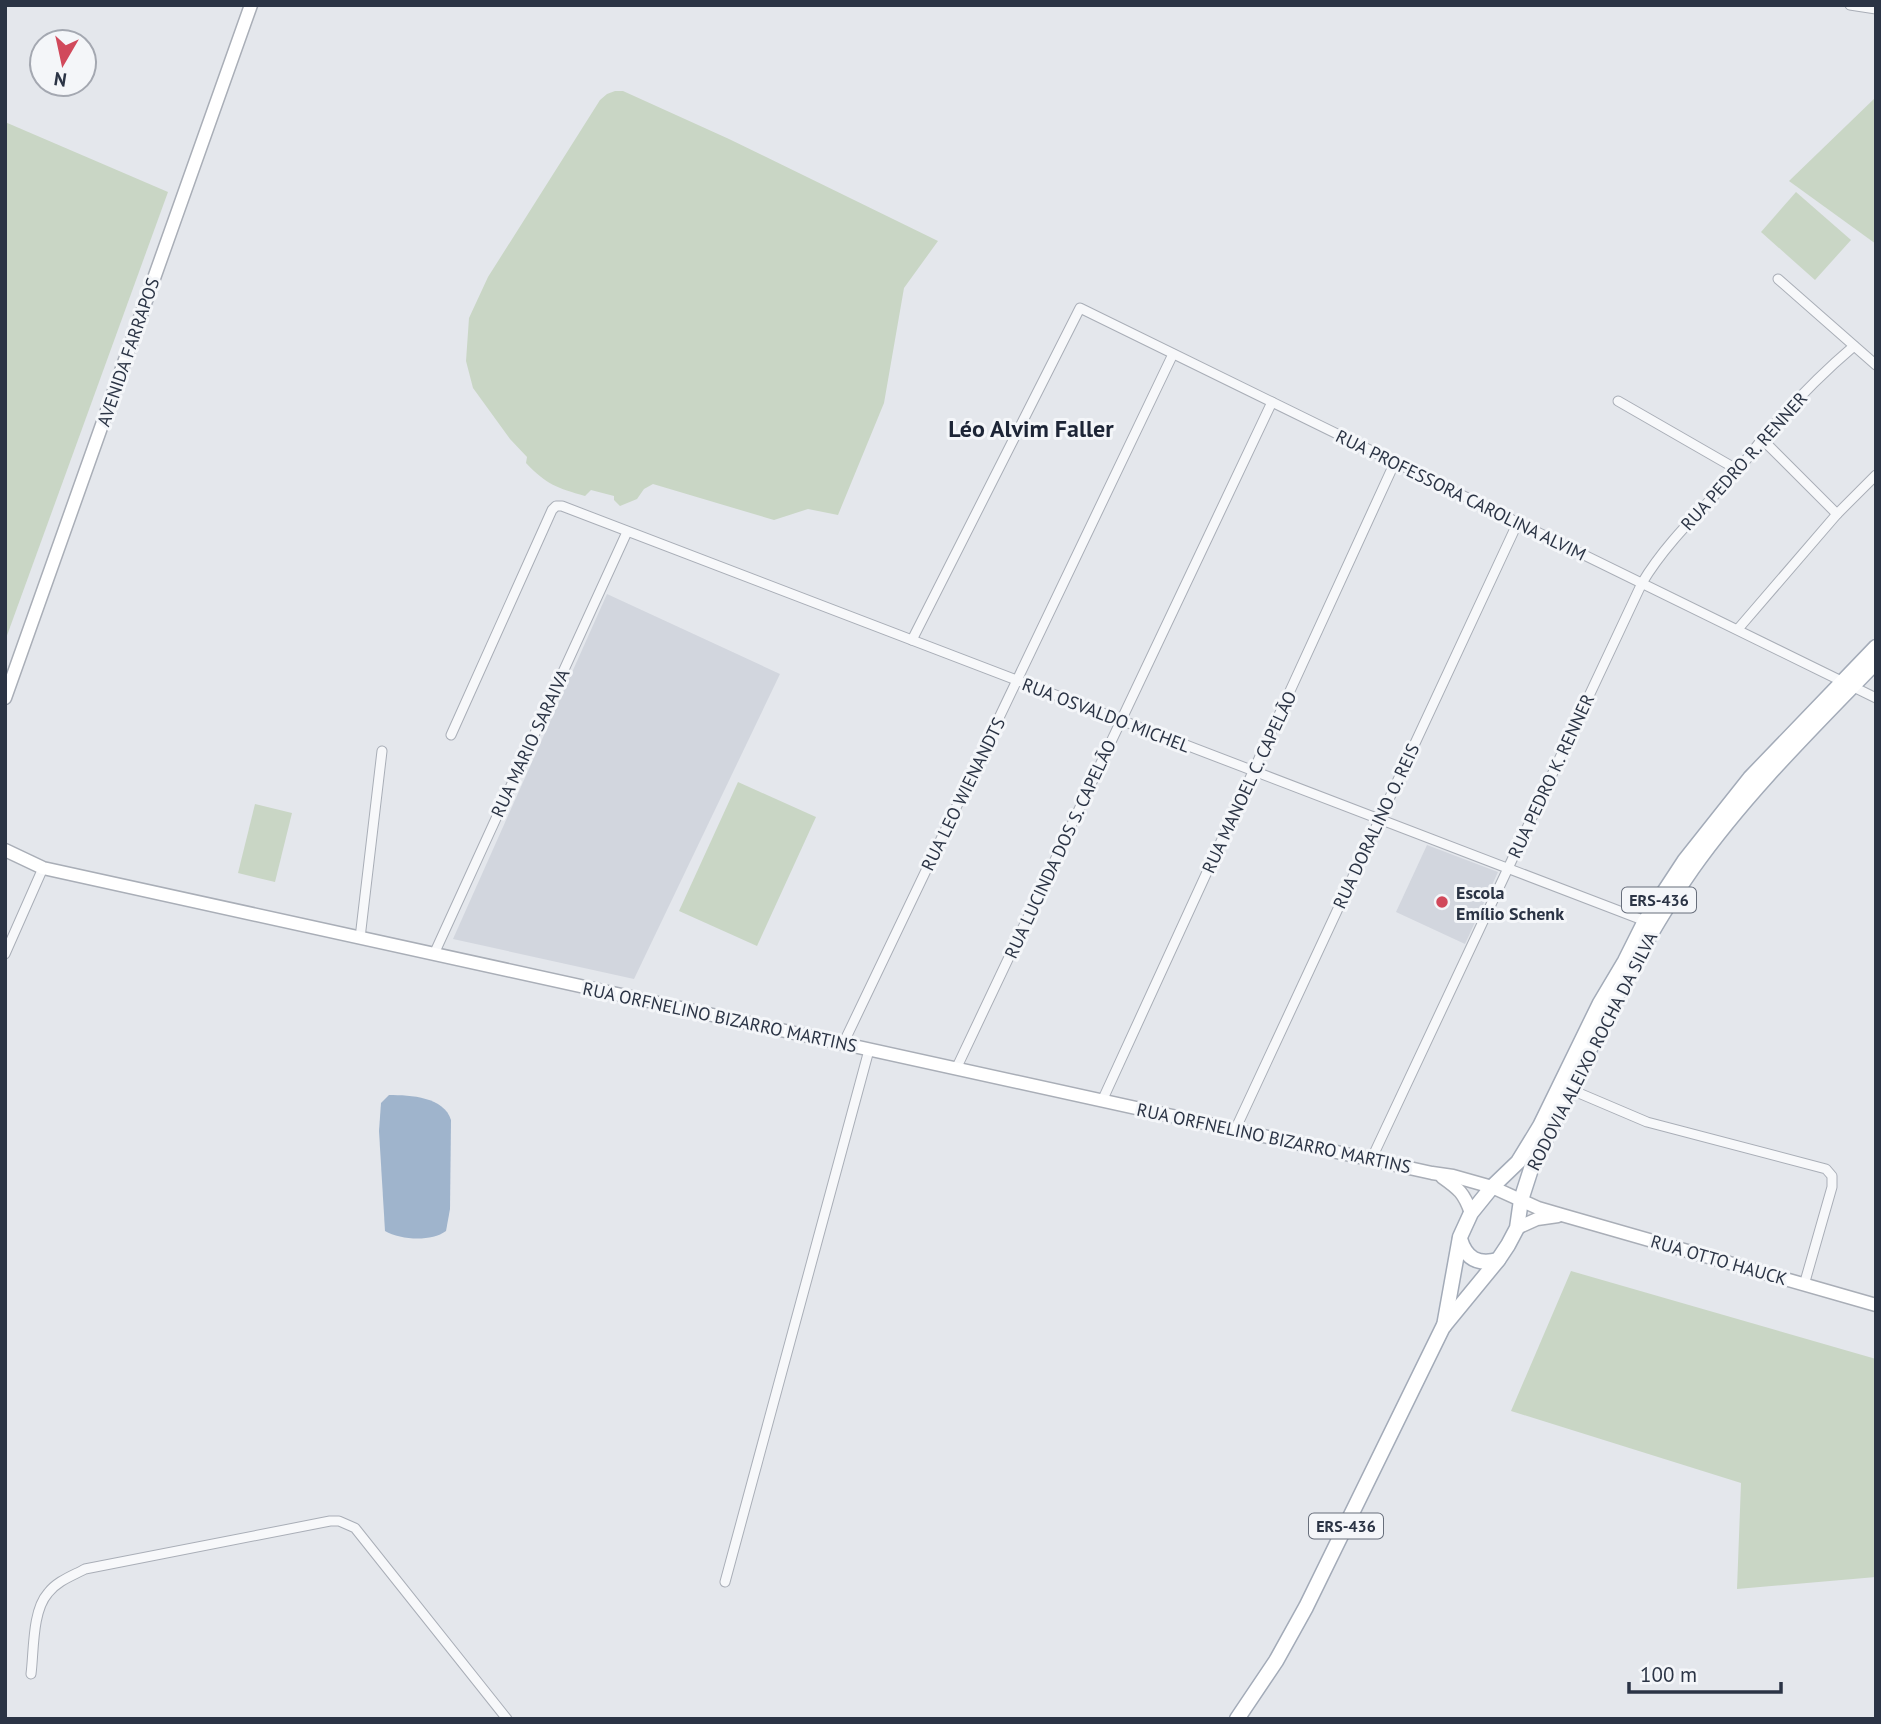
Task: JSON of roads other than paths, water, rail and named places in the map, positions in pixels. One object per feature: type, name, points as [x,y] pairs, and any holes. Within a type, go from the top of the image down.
[{"type":"main road","name":"RODOVIA ALEIXO ROCHA DA SILVA","points":[[1848,684],[1876,647]]},
{"type":"main road","name":"RODOVIA ALEIXO ROCHA DA SILVA","points":[[1237,1719],[1276,1661],[1306,1607],[1443,1327],[1498,1260],[1517,1228],[1521,1200],[1531,1169],[1600,1003],[1650,923],[1685,860],[1750,778],[1848,684],[1876,662]]},
{"type":"main road","name":"RODOVIA ALEIXO ROCHA DA SILVA","points":[[1443,1327],[1460,1237],[1471,1213],[1492,1187],[1518,1162],[1566,1087]]},
{"type":"main road","points":[[1460,1237],[1468,1256],[1479,1261],[1498,1260]]},
{"type":"street","name":"AVENIDA FARRAPOS","points":[[5,698],[251,5]]},
{"type":"street","points":[[1850,5],[1876,9]]},
{"type":"street","points":[[1778,279],[1876,365]]},
{"type":"street","name":"RUA PROFESSORA CAROLINA ALVIM","points":[[912,640],[1080,308],[1876,698]]},
{"type":"street","name":"RUA PEDRO R. RENNER","points":[[1642,583],[1669,544],[1738,470],[1762,439],[1824,371],[1854,346]]},
{"type":"street","name":"RUA LEO WIENANDTS","points":[[843,1044],[1173,354]]},
{"type":"street","points":[[1618,401],[1738,470]]},
{"type":"street","name":"RUA LUCINDA DOS S. CAPELÃO","points":[[956,1069],[1272,402]]},
{"type":"street","points":[[1762,439],[1837,514]]},
{"type":"street","name":"RUA MANOEL C. CAPELÃO","points":[[1102,1101],[1395,462]]},
{"type":"street","points":[[1738,629],[1837,514],[1876,475]]},
{"type":"street","name":"RUA OSVALDO MICHEL","points":[[451,735],[552,510],[556,506],[562,506],[1650,923]]},
{"type":"street","name":"RUA DORALINO O. REIS","points":[[1234,1130],[1518,522]]},
{"type":"street","name":"RUA MARIO SARAIVA","points":[[434,954],[626,532]]},
{"type":"street","name":"RUA PEDRO K. RENNER","points":[[1371,1160],[1642,583]]},
{"type":"street","points":[[360,938],[382,751]]},
{"type":"street","name":"RUA ORFNELINO BIZARRO MARTINS","points":[[5,850],[43,868],[1453,1176],[1492,1187],[1538,1208],[1562,1215]]},
{"type":"street","points":[[5,954],[43,868]]},
{"type":"street","points":[[725,1582],[869,1050]]},
{"type":"street","points":[[1566,1087],[1647,1122],[1826,1169],[1832,1176],[1830,1196],[1804,1284]]},
{"type":"street","name":"RUA ORFNELINO BIZARRO MARTINS","points":[[1438,1174],[1465,1197],[1471,1213]]},
{"type":"street","points":[[1517,1228],[1537,1219],[1562,1215]]},
{"type":"street","name":"RUA OTTO HAUCK","points":[[1562,1215],[1876,1305]]},
{"type":"street","points":[[31,1674],[40,1608],[47,1594],[62,1580],[85,1569],[339,1521],[355,1528],[507,1719]]},
{"type":"water","points":[[389,1095],[416,1097],[434,1102],[447,1112],[451,1120],[450,1209],[446,1231],[440,1235],[416,1238],[385,1231],[379,1131],[381,1103]]},
{"type":"place","name":"Escola Emílio Schenk","points":[[1442,902]]},
{"type":"district","name":"Léo Alvim Faller","points":[[1031,428]]}]
